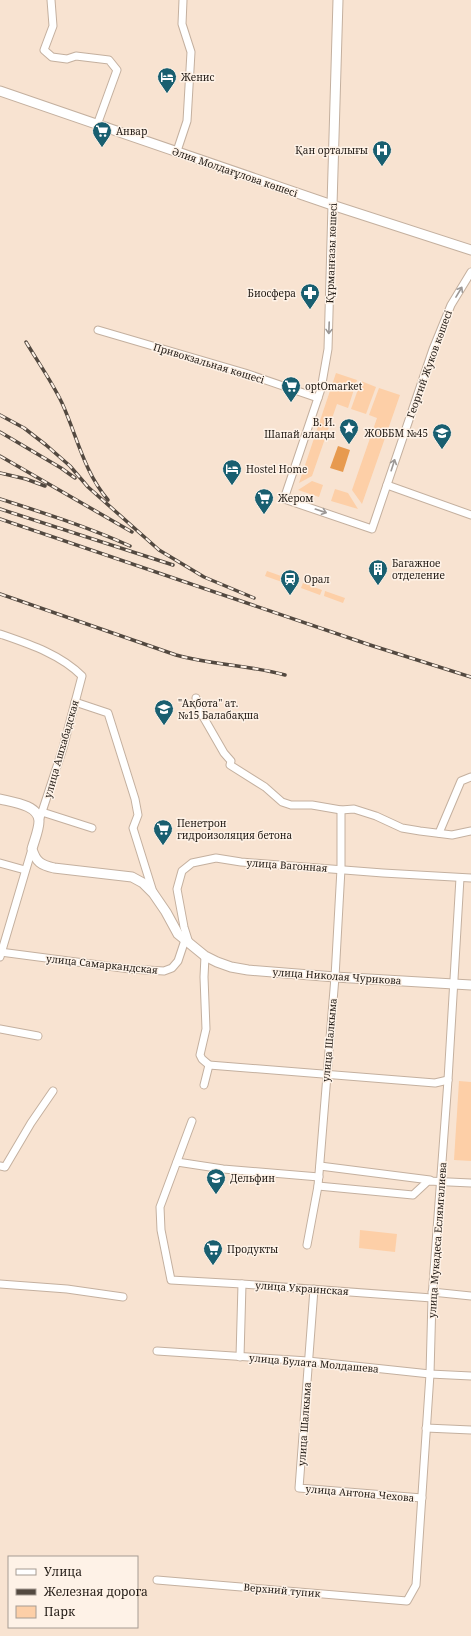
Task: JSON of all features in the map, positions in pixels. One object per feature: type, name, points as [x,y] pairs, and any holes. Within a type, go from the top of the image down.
[{"type":"main road","name":"Құрманғазы көшесі","points":[[332,205],[338,0]]},
{"type":"main road","name":"Әлия Молдағұлова көшесі","points":[[0,91],[332,205],[471,250]]},
{"type":"main road","points":[[0,799],[32,809],[37,814],[39,821],[32,849]]},
{"type":"main road","name":"улица Николая Чурикова","points":[[32,849],[38,862],[44,866],[132,877],[143,883],[153,893],[166,912],[178,934],[205,956],[217,962],[248,970],[471,985]]},
{"type":"street","points":[[51,0],[53,26],[44,50],[52,57],[67,59],[76,56],[109,60],[117,70],[97,124]]},
{"type":"street","points":[[177,152],[187,121],[191,60],[191,52],[182,24],[183,0]]},
{"type":"street","name":"Құрманғазы көшесі","points":[[332,205],[328,349],[321,389],[284,499],[372,529]]},
{"type":"street","name":"Георгий Жуков көшесі","points":[[372,529],[432,349],[451,305],[471,272]]},
{"type":"street","name":"Привокзальная көшесі","points":[[98,330],[245,373],[318,398]]},
{"type":"street","points":[[387,485],[471,515]]},
{"type":"street","name":"улица Ашхабадская","points":[[1,636],[49,652],[73,667],[82,676],[63,748],[39,821]]},
{"type":"street","points":[[196,698],[196,706],[224,754],[231,761],[230,765],[265,786],[282,802],[291,805],[341,810],[354,809],[376,816],[402,828],[452,835],[471,831]]},
{"type":"street","points":[[75,702],[108,713],[135,799],[138,815],[134,828],[153,893]]},
{"type":"street","points":[[439,833],[461,781],[471,777]]},
{"type":"street","name":"улица Шалкыма","points":[[307,1245],[319,1177],[326,1074],[335,977],[341,869],[341,810]]},
{"type":"street","points":[[42,812],[92,828]]},
{"type":"street","points":[[0,954],[32,849]]},
{"type":"street","name":"улица Вагонная","points":[[187,942],[177,889],[182,871],[192,863],[216,858],[241,862],[471,878]]},
{"type":"street","points":[[0,863],[25,870]]},
{"type":"street","name":"улица Мукадеса Еслямгалиева","points":[[408,1601],[416,1585],[430,1374],[432,1295],[448,1080],[460,878]]},
{"type":"street","name":"улица Самаркандская","points":[[0,954],[130,969],[164,971],[172,968],[178,961],[187,942]]},
{"type":"street","points":[[205,956],[204,978],[206,1029],[200,1055],[209,1065],[435,1083],[448,1080]]},
{"type":"street","points":[[0,1029],[38,1036]]},
{"type":"street","points":[[204,1084],[209,1065]]},
{"type":"street","points":[[2,1166],[53,1091]]},
{"type":"street","points":[[192,1121],[177,1162],[223,1169],[319,1177]]},
{"type":"street","name":"улица Украинская","points":[[177,1162],[160,1207],[161,1230],[171,1280],[314,1289],[471,1296]]},
{"type":"street","points":[[320,1166],[432,1180],[471,1183]]},
{"type":"street","points":[[318,1186],[413,1195],[424,1183],[432,1180]]},
{"type":"street","points":[[0,1284],[67,1289],[123,1297]]},
{"type":"street","points":[[240,1357],[242,1284]]},
{"type":"street","name":"улица Шалкыма","points":[[299,1488],[314,1289]]},
{"type":"street","name":"улица Булата Молдашева","points":[[157,1352],[308,1361],[430,1374],[471,1376]]},
{"type":"street","points":[[426,1428],[471,1430]]},
{"type":"street","name":"улица Антона Чехова","points":[[299,1488],[422,1498]]},
{"type":"street","name":"Верхний тупик","points":[[157,1580],[408,1601]]},
{"type":"green space","points":[[336,373],[357,380],[348,408],[337,404],[312,476],[299,483]]},
{"type":"green space","points":[[361,381],[376,387],[366,414],[351,409]]},
{"type":"green space","points":[[379,388],[400,395],[362,504],[352,490],[377,418],[369,415]]},
{"type":"green space","points":[[312,481],[323,485],[319,497],[298,490]]},
{"type":"green space","points":[[335,489],[348,493],[358,509],[331,501]]},
{"type":"green space","points":[[267,571],[284,577],[282,582],[265,576]]},
{"type":"green space","points":[[303,583],[322,590],[320,595],[301,588]]},
{"type":"green space","points":[[325,591],[345,598],[343,603],[324,596]]},
{"type":"green space","points":[[459,1081],[471,1082],[471,1161],[454,1160]]},
{"type":"green space","points":[[360,1230],[397,1234],[395,1252],[359,1248]]},
{"type":"shaded area","points":[[338,446],[350,450],[343,472],[330,468]]},
{"type":"railway","points":[[26,342],[58,395],[87,466],[93,478],[108,500]]},
{"type":"railway","points":[[0,415],[24,428],[46,445],[70,466],[88,487],[159,550],[204,577],[254,598]]},
{"type":"railway","points":[[0,432],[61,468],[75,478]]},
{"type":"railway","points":[[0,456],[132,532]]},
{"type":"railway","points":[[0,473],[26,479],[45,486]]},
{"type":"railway","points":[[0,499],[82,526],[130,546]]},
{"type":"railway","points":[[0,509],[173,565]]},
{"type":"railway","points":[[0,519],[370,645],[471,677]]},
{"type":"railway","points":[[0,594],[176,655],[285,675]]},
{"type":"place","name":"Женис","points":[[167,94]]},
{"type":"place","name":"Анвар","points":[[102,148]]},
{"type":"place","name":"Қан орталығы","points":[[382,167]]},
{"type":"place","name":"Биосфера","points":[[310,310]]},
{"type":"place","name":"optOmarket","points":[[291,403]]},
{"type":"place","name":"В. И. Шапай алаңы","points":[[349,445]]},
{"type":"place","name":"ЖОББМ №45","points":[[442,450]]},
{"type":"place","name":"Hostel Home","points":[[232,486]]},
{"type":"place","name":"Жером","points":[[264,515]]},
{"type":"place","name":"Багажное отделение","points":[[378,586]]},
{"type":"place","name":"Орал","points":[[290,596]]},
{"type":"place","name":"\"Ақбота\" ат. №15 Балабақша","points":[[164,726]]},
{"type":"place","name":"Пенетрон гидроизоляция бетона","points":[[163,846]]},
{"type":"place","name":"Дельфин","points":[[216,1195]]},
{"type":"place","name":"Продукты","points":[[213,1266]]}]
